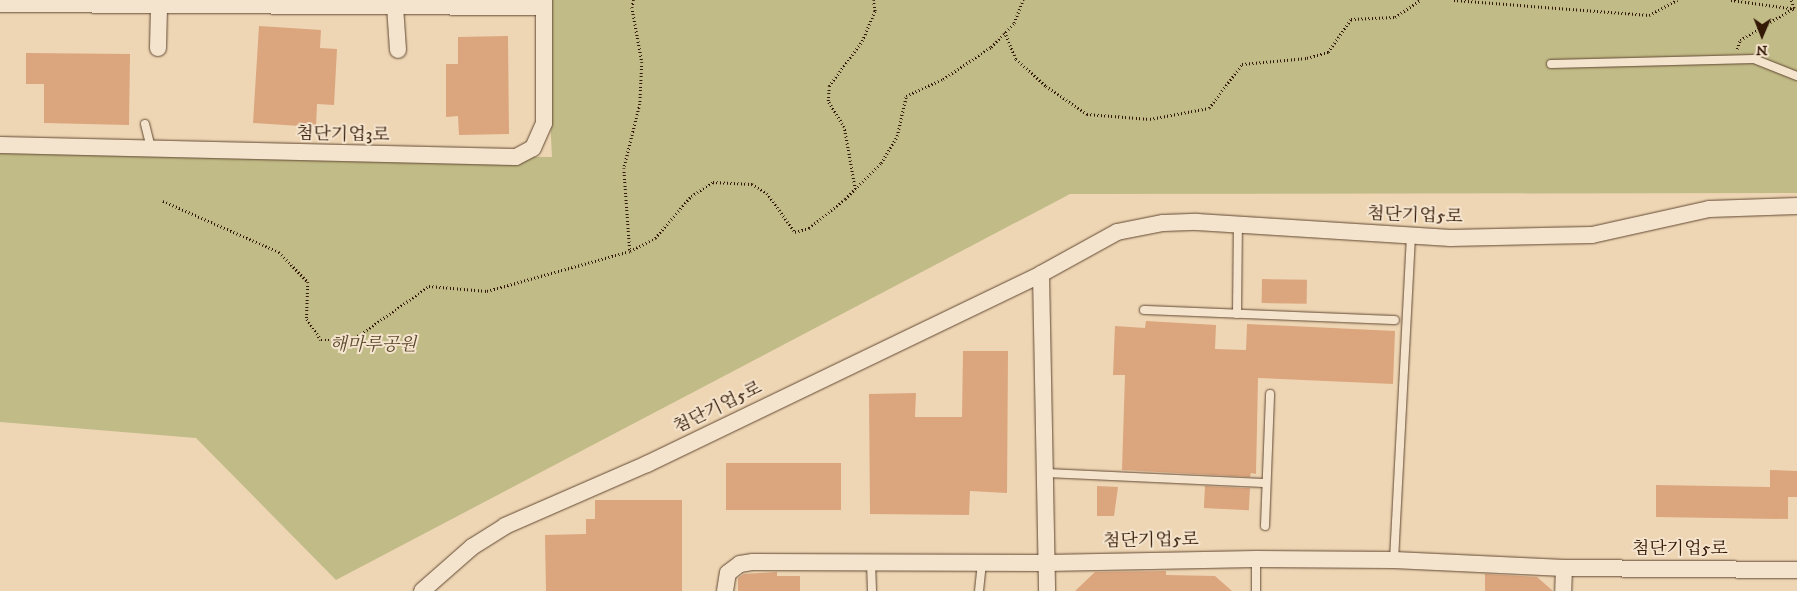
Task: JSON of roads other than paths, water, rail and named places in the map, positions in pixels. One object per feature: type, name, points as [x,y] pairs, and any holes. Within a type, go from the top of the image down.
[{"type":"street","points":[[394,3],[398,50]]},
{"type":"street","points":[[0,4],[159,6],[544,3]]},
{"type":"street","name":"첨단기업3로","points":[[0,145],[151,148],[309,155],[516,157],[532,148],[544,123],[544,3]]},
{"type":"street","points":[[158,48],[159,6]]},
{"type":"street","name":"첨단기업5로","points":[[422,591],[472,546],[505,526],[647,464],[1041,274],[1117,232],[1163,222],[1238,224],[1411,237],[1592,236],[1709,209],[1797,206]]},
{"type":"street","points":[[1041,274],[1047,591]]},
{"type":"street","name":"첨단기업5로","points":[[725,591],[728,572],[746,562],[872,560],[1046,563],[1256,558],[1394,560],[1564,568],[1797,570]]},
{"type":"street","points":[[1563,591],[1564,568]]},
{"type":"lane","points":[[1551,64],[1734,61],[1754,59],[1797,76]]},
{"type":"lane","points":[[145,124],[151,148]]},
{"type":"lane","points":[[1237,314],[1238,224]]},
{"type":"lane","points":[[1394,560],[1411,237]]},
{"type":"lane","points":[[1144,310],[1394,320]]},
{"type":"lane","points":[[1265,526],[1265,484],[1270,394]]},
{"type":"lane","points":[[1045,473],[1265,484]]},
{"type":"lane","points":[[1256,558],[1256,591]]},
{"type":"lane","points":[[872,560],[872,591]]},
{"type":"lane","points":[[979,591],[982,562]]},
{"type":"park label","name":"해마루공원","points":[[373,345]]}]
